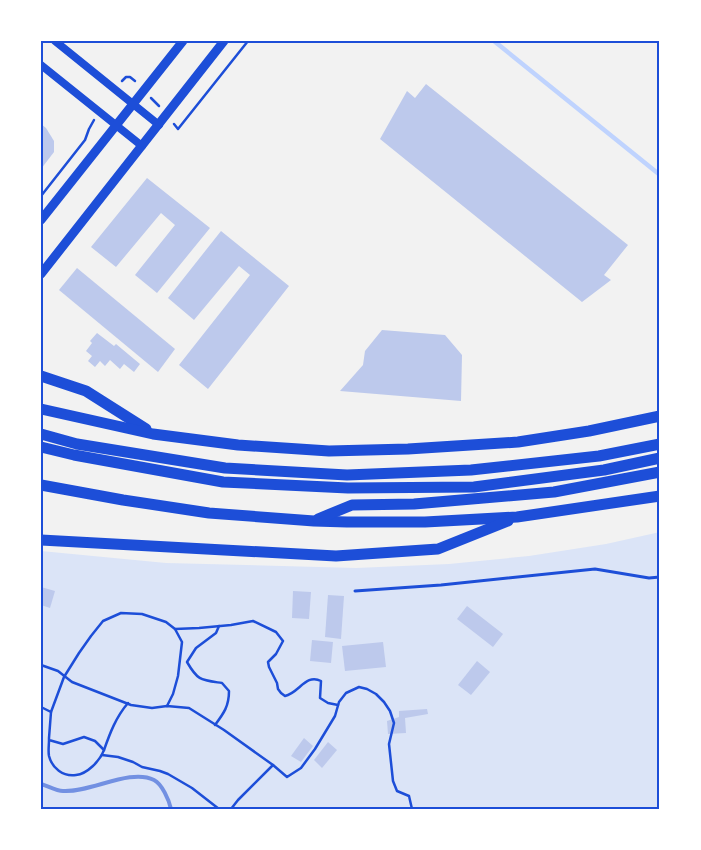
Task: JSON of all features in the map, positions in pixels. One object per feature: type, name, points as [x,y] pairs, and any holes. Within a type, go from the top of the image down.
[{"type":"highway","points":[[41,376],[86,391],[153,434]]},
{"type":"highway","points":[[41,409],[153,434],[238,445],[329,450],[408,449],[518,442],[589,431],[660,416]]},
{"type":"highway","points":[[41,434],[77,444],[225,468],[347,475],[472,470],[599,456],[660,444]]},
{"type":"highway","points":[[41,447],[74,455],[223,482],[348,488],[474,487],[604,470],[660,458]]},
{"type":"highway","points":[[314,521],[352,505],[414,504],[554,492],[660,472]]},
{"type":"highway","points":[[41,485],[124,500],[209,512],[347,522],[426,522],[517,517],[660,496]]},
{"type":"highway","points":[[41,540],[336,556],[438,549],[517,517]]},
{"type":"main road","points":[[41,220],[182,41]]},
{"type":"main road","points":[[41,274],[224,41]]},
{"type":"street","points":[[55,41],[159,125]]},
{"type":"street","points":[[41,65],[142,146]]},
{"type":"lane","points":[[355,591],[441,585],[595,569],[649,578],[660,577]]},
{"type":"path","points":[[128,703],[112,727],[102,755],[86,772],[74,776],[61,772],[53,766],[49,756],[51,712],[64,677],[91,636],[104,621],[121,613],[142,614],[166,622],[175,629],[182,642],[178,676],[173,694],[167,706]]},
{"type":"path","points":[[175,629],[219,626],[253,621],[276,632],[283,641],[276,654],[268,662],[281,693],[285,696],[291,694],[303,684],[316,679],[321,682],[320,698],[328,703],[338,705]]},
{"type":"path","points":[[215,725],[224,714],[229,701],[229,691],[222,684],[204,681],[194,674],[186,662],[196,648],[216,633],[219,626]]},
{"type":"path","points":[[41,665],[58,672],[72,682],[128,703],[152,708],[167,706],[188,708],[273,764],[287,777],[301,768],[315,749],[335,716],[339,702],[346,693],[359,687],[367,689],[376,694],[390,711],[394,723],[390,744],[393,781],[397,791],[409,796],[412,809],[390,809]]},
{"type":"path","points":[[41,707],[51,712]]},
{"type":"path","points":[[49,740],[63,744],[84,737],[95,741],[104,750]]},
{"type":"path","points":[[102,755],[118,757],[142,767],[168,774],[192,788],[219,809]]},
{"type":"path","points":[[231,809],[273,764]]},
{"type":"shaded area","points":[[660,532],[660,809],[41,809],[41,551],[166,563],[356,568],[449,564],[529,556],[606,544]]},
{"type":"building","points":[[426,84],[628,245],[604,275],[611,280],[582,302],[380,139],[407,91],[415,98]]},
{"type":"building","points":[[41,124],[46,128],[54,141],[54,152],[41,169]]},
{"type":"building","points":[[147,178],[210,228],[157,293],[135,275],[175,225],[161,213],[116,267],[91,247]]},
{"type":"building","points":[[221,231],[289,286],[208,389],[179,365],[250,275],[239,266],[194,320],[168,298]]},
{"type":"building","points":[[77,268],[175,349],[158,372],[59,290]]},
{"type":"building","points":[[382,330],[445,335],[462,355],[461,401],[340,391],[363,365],[365,351]]},
{"type":"building","points":[[97,333],[114,346],[116,344],[140,364],[134,372],[124,364],[120,369],[110,360],[105,366],[100,361],[95,367],[88,361],[92,356],[86,351],[92,343],[90,341]]},
{"type":"building","points":[[41,587],[55,591],[50,608],[41,605]]},
{"type":"building","points":[[293,591],[311,592],[309,619],[292,618]]},
{"type":"building","points":[[328,595],[344,596],[341,639],[325,637]]},
{"type":"building","points":[[467,606],[503,634],[493,647],[457,619]]},
{"type":"building","points":[[312,640],[333,642],[331,663],[310,661]]},
{"type":"building","points":[[383,642],[386,667],[345,671],[342,646]]},
{"type":"building","points":[[477,661],[490,672],[471,695],[458,685]]},
{"type":"building","points":[[427,709],[428,714],[405,718],[406,733],[388,734],[387,721],[399,717],[399,711]]},
{"type":"building","points":[[304,738],[313,746],[301,762],[291,756]]},
{"type":"building","points":[[328,742],[337,750],[322,768],[314,760]]},
{"type":"waterway","points":[[494,41],[660,175]]},
{"type":"railway","points":[[41,784],[60,791],[74,791],[122,779],[144,777],[154,780],[160,785],[171,809]]}]
